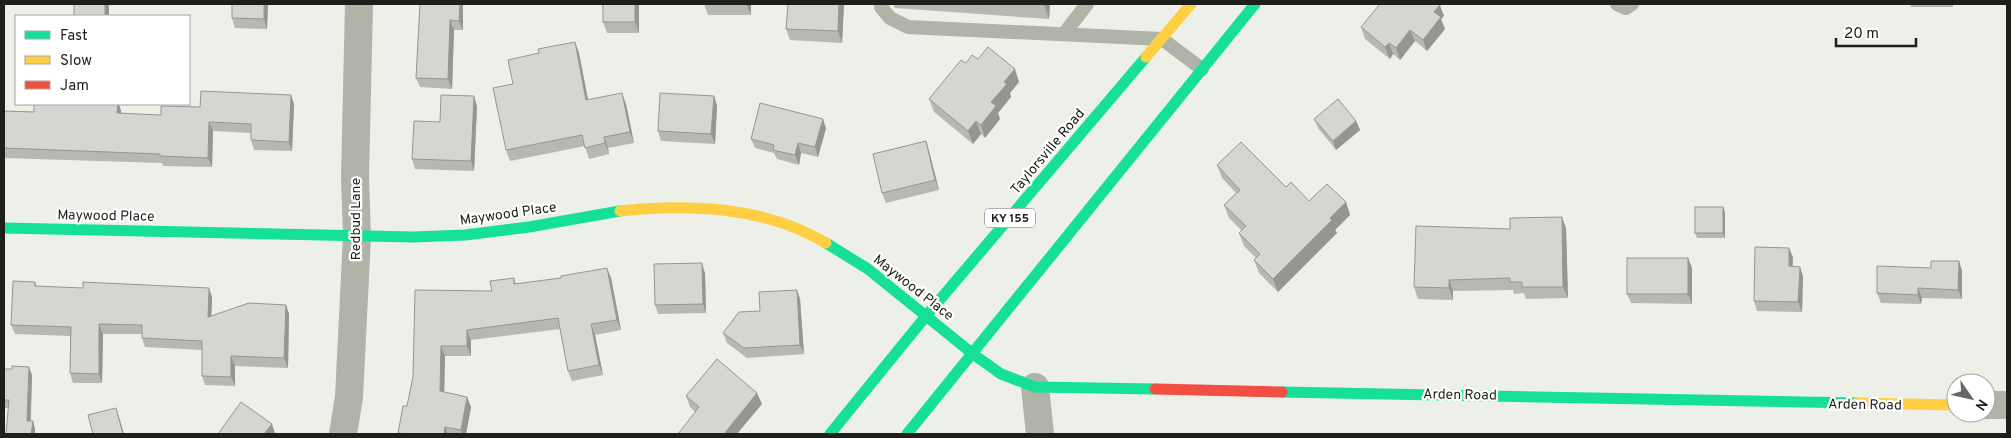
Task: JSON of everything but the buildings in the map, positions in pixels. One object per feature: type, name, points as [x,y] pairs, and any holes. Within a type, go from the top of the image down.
[{"type":"street","name":"Redbud Lane","points":[[343,434],[349,397],[357,236],[355,177],[359,4]]},
{"type":"street","name":"Taylorsville Road","points":[[830,434],[926,316],[1191,4]]},
{"type":"street","points":[[907,434],[1255,4]]},
{"type":"street","name":"Maywood Place","points":[[4,228],[357,236],[466,235],[529,227],[619,211],[649,208],[706,207],[761,216],[783,223],[812,236],[868,270],[973,354]]},
{"type":"street","name":"Arden Road","points":[[973,354],[1001,374],[1035,387],[1946,405]]},
{"type":"street","points":[[1035,387],[1040,434]]},
{"type":"lane","points":[[881,4],[881,7],[890,18],[908,27],[1162,39],[1202,68]]},
{"type":"lane","points":[[1064,34],[1087,4]]},
{"type":"lane","points":[[1617,4],[1626,8],[1632,4]]},
{"type":"traffic: fast","points":[[907,434],[1255,4]]},
{"type":"traffic: fast","points":[[830,434],[926,316],[1146,57]]},
{"type":"traffic: fast","points":[[4,228],[413,237],[465,235],[529,227],[620,211]]},
{"type":"traffic: fast","points":[[826,243],[868,269],[973,354],[1001,374],[1035,387],[1155,389]]},
{"type":"traffic: fast","points":[[1282,392],[1857,403]]},
{"type":"traffic: slow","points":[[1146,57],[1191,4]]},
{"type":"traffic: slow","points":[[620,211],[673,208],[726,210],[778,221],[826,243]]},
{"type":"traffic: slow","points":[[1857,403],[1946,405]]},
{"type":"traffic: jam","points":[[1155,389],[1282,392]]}]
